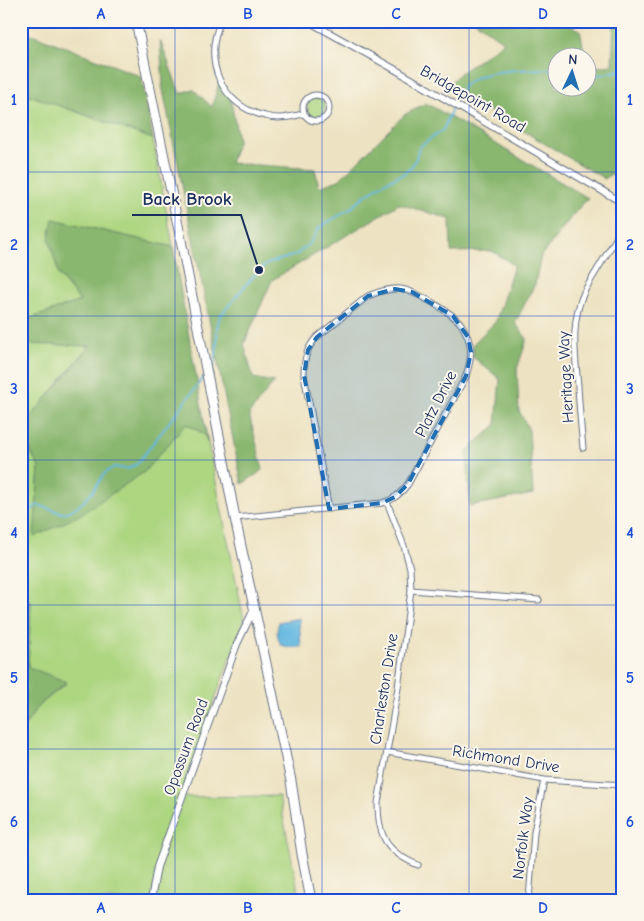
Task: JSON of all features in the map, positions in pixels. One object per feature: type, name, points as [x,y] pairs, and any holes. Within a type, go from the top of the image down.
[{"type":"highway","points":[[136,21],[235,518],[291,781],[311,900]]},
{"type":"street","points":[[221,21],[213,53],[214,65],[230,96],[238,104],[265,117],[279,118],[303,114]]},
{"type":"street","name":"Bridgepoint Road","points":[[308,21],[448,100],[623,203]]},
{"type":"street","points":[[318,94],[328,102],[329,111],[323,119],[314,121],[303,114],[304,101],[310,96],[318,94]]},
{"type":"street","name":"Heritage Way","points":[[583,448],[574,349],[577,315],[585,290],[623,227]]},
{"type":"street","name":"Platz Drive","points":[[330,509],[304,375],[304,365],[308,350],[316,337],[368,296],[395,289],[403,289],[412,292],[453,316],[461,323],[468,338],[471,352],[466,376],[408,484],[401,493],[387,502]]},
{"type":"street","points":[[235,518],[387,502]]},
{"type":"street","name":"Charleston Drive","points":[[387,502],[404,546],[410,568],[411,590],[398,688],[378,803],[378,819],[385,840],[394,852],[418,865]]},
{"type":"street","points":[[411,590],[539,600]]},
{"type":"street","name":"Opossum Road","points":[[151,900],[157,867],[237,644],[255,608]]},
{"type":"street","name":"Richmond Drive","points":[[386,752],[544,780],[623,785]]},
{"type":"street","name":"Norfolk Way","points":[[529,900],[534,832],[544,780]]},
{"type":"highlighted area","points":[[395,289],[412,292],[453,316],[468,337],[471,352],[466,376],[408,484],[395,497],[382,503],[329,509],[304,375],[308,350],[317,337],[368,296]]},
{"type":"green space","points":[[475,21],[562,21],[580,30],[583,48],[546,48],[546,98],[596,98],[596,67],[612,65],[614,21],[623,21],[623,172],[607,176],[605,179],[447,86],[459,74],[504,42]]},
{"type":"green space","points":[[21,30],[141,76],[153,139],[21,92]]},
{"type":"green space","points":[[160,40],[180,94],[193,89],[212,107],[220,79],[230,95],[238,140],[230,163],[315,169],[319,187],[339,180],[404,115],[426,103],[588,198],[541,256],[535,284],[515,323],[527,339],[517,369],[519,411],[529,430],[533,494],[470,506],[467,451],[496,425],[500,379],[473,357],[473,344],[496,321],[514,265],[492,251],[451,252],[450,219],[399,204],[272,280],[244,344],[253,378],[274,382],[249,414],[263,470],[242,484],[162,85]]},
{"type":"green space","points":[[21,92],[153,139],[173,247],[53,220],[59,275],[80,301],[21,322]]},
{"type":"green space","points":[[316,98],[324,103],[325,107],[320,115],[316,116],[308,111],[307,107],[312,99]]},
{"type":"green space","points":[[53,219],[173,247],[208,443],[204,434],[186,424],[144,472],[78,516],[34,537],[39,467],[26,443],[21,443],[21,429],[90,346],[21,344],[21,322],[80,301],[59,275],[49,239]]},
{"type":"green space","points":[[21,344],[90,345],[21,429]]},
{"type":"green space","points":[[186,424],[204,434],[208,443],[244,620],[181,797],[279,796],[300,900],[21,900],[21,729],[23,729],[38,706],[67,683],[28,668],[31,602],[21,593],[21,443],[26,443],[39,467],[35,536],[144,472]]},
{"type":"green space","points":[[21,593],[31,602],[28,667],[67,682],[38,706],[23,729],[21,729]]},
{"type":"water","points":[[299,618],[301,647],[281,645],[277,634],[279,622]]},
{"type":"waterway","points":[[454,101],[466,84],[480,76],[512,70],[546,69]]},
{"type":"waterway","points":[[596,75],[623,69]]},
{"type":"waterway","points":[[210,369],[213,366],[217,349],[217,327],[220,316],[259,270],[269,263],[296,255],[310,243],[320,227],[350,209],[364,196],[389,180],[403,174],[411,167],[419,147],[443,130],[453,106]]},
{"type":"waterway","points":[[21,535],[25,517],[29,511],[38,505],[62,513],[70,511],[82,503],[105,473],[114,467],[127,469],[137,464],[204,377]]},
{"type":"place","name":"Back Brook","points":[[259,270]]}]
